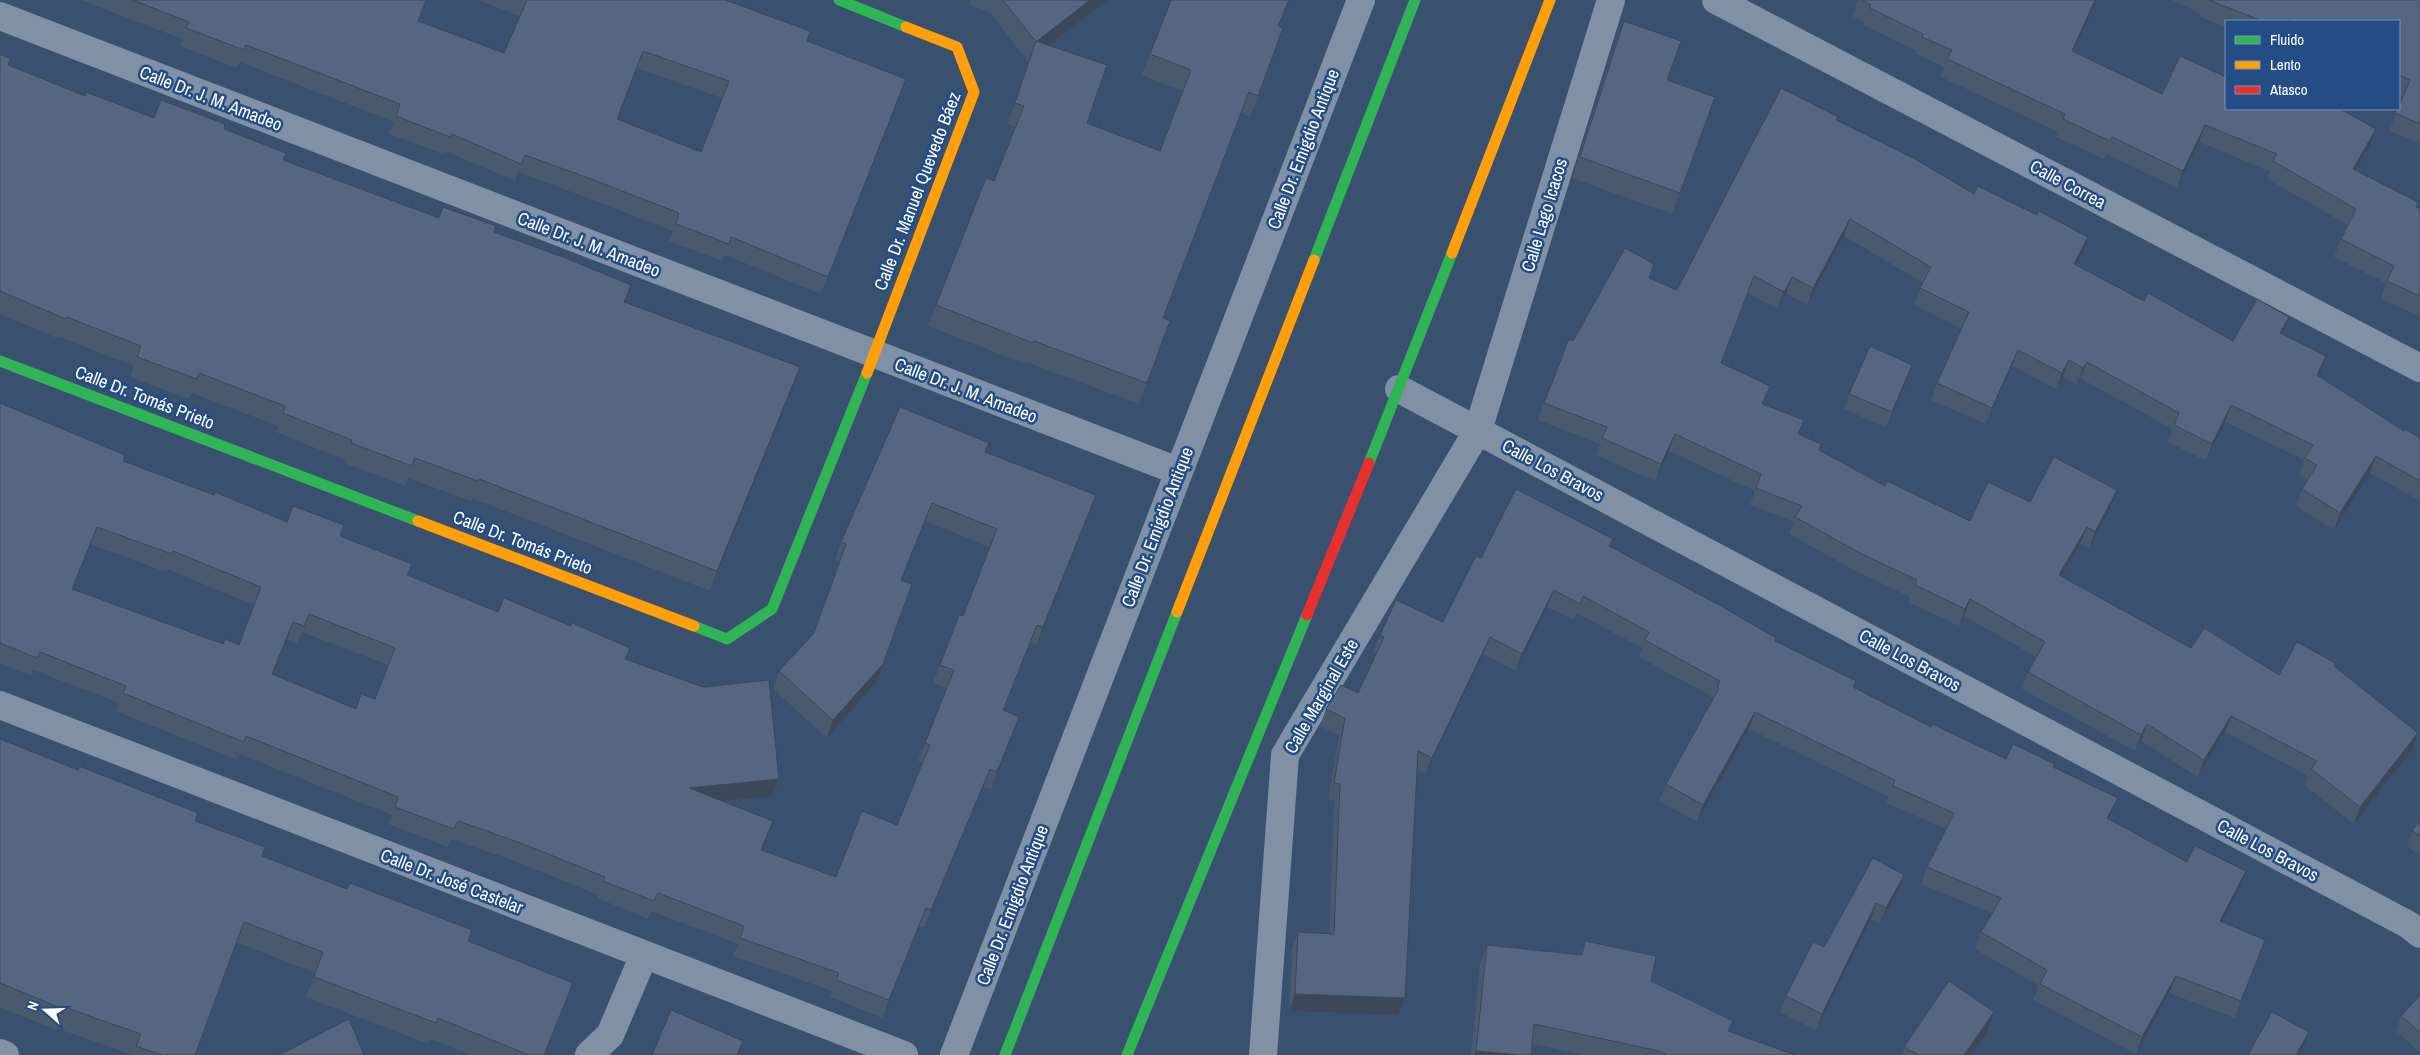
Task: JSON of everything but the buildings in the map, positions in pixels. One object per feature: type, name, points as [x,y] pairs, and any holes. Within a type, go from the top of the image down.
[{"type":"street","name":"Calle Dr. Manuel Quevedo Báez","points":[[838,0],[958,47],[974,92],[874,355]]},
{"type":"street","name":"Calle Dr. Emigdio Antique","points":[[954,1055],[1361,0]]},
{"type":"street","points":[[1005,1055],[1415,0]]},
{"type":"street","points":[[1127,1055],[1399,389],[1550,0]]},
{"type":"street","name":"Calle Lago Icacos","points":[[1478,430],[1611,0]]},
{"type":"street","name":"Calle Correa","points":[[1716,0],[2420,368]]},
{"type":"street","name":"Calle Dr. J. M. Amadeo","points":[[0,16],[1178,471]]},
{"type":"street","name":"Calle Dr. Tomás Prieto","points":[[0,361],[727,639],[772,609],[874,355]]},
{"type":"street","name":"Calle Los Bravos","points":[[1399,389],[2392,916],[2420,934]]},
{"type":"street","name":"Calle Marginal Este","points":[[1263,1055],[1285,755],[1478,430]]},
{"type":"street","name":"Calle Dr. José Castelar","points":[[0,705],[644,956],[904,1055]]},
{"type":"street","points":[[589,1055],[610,1035],[644,956]]},
{"type":"street","points":[[0,1053],[6,1055]]},
{"type":"traffic: fast","points":[[839,0],[906,27]]},
{"type":"traffic: fast","points":[[1314,260],[1415,0]]},
{"type":"traffic: fast","points":[[1369,463],[1452,253]]},
{"type":"traffic: fast","points":[[0,361],[418,521]]},
{"type":"traffic: fast","points":[[694,626],[727,639],[772,609],[867,373]]},
{"type":"traffic: fast","points":[[1005,1055],[1177,612]]},
{"type":"traffic: fast","points":[[1127,1055],[1307,615]]},
{"type":"traffic: slow","points":[[1452,253],[1550,0]]},
{"type":"traffic: slow","points":[[867,373],[974,92],[957,47],[906,27]]},
{"type":"traffic: slow","points":[[1177,612],[1314,260]]},
{"type":"traffic: slow","points":[[418,521],[694,626]]},
{"type":"traffic: jam","points":[[1307,615],[1369,463]]}]
